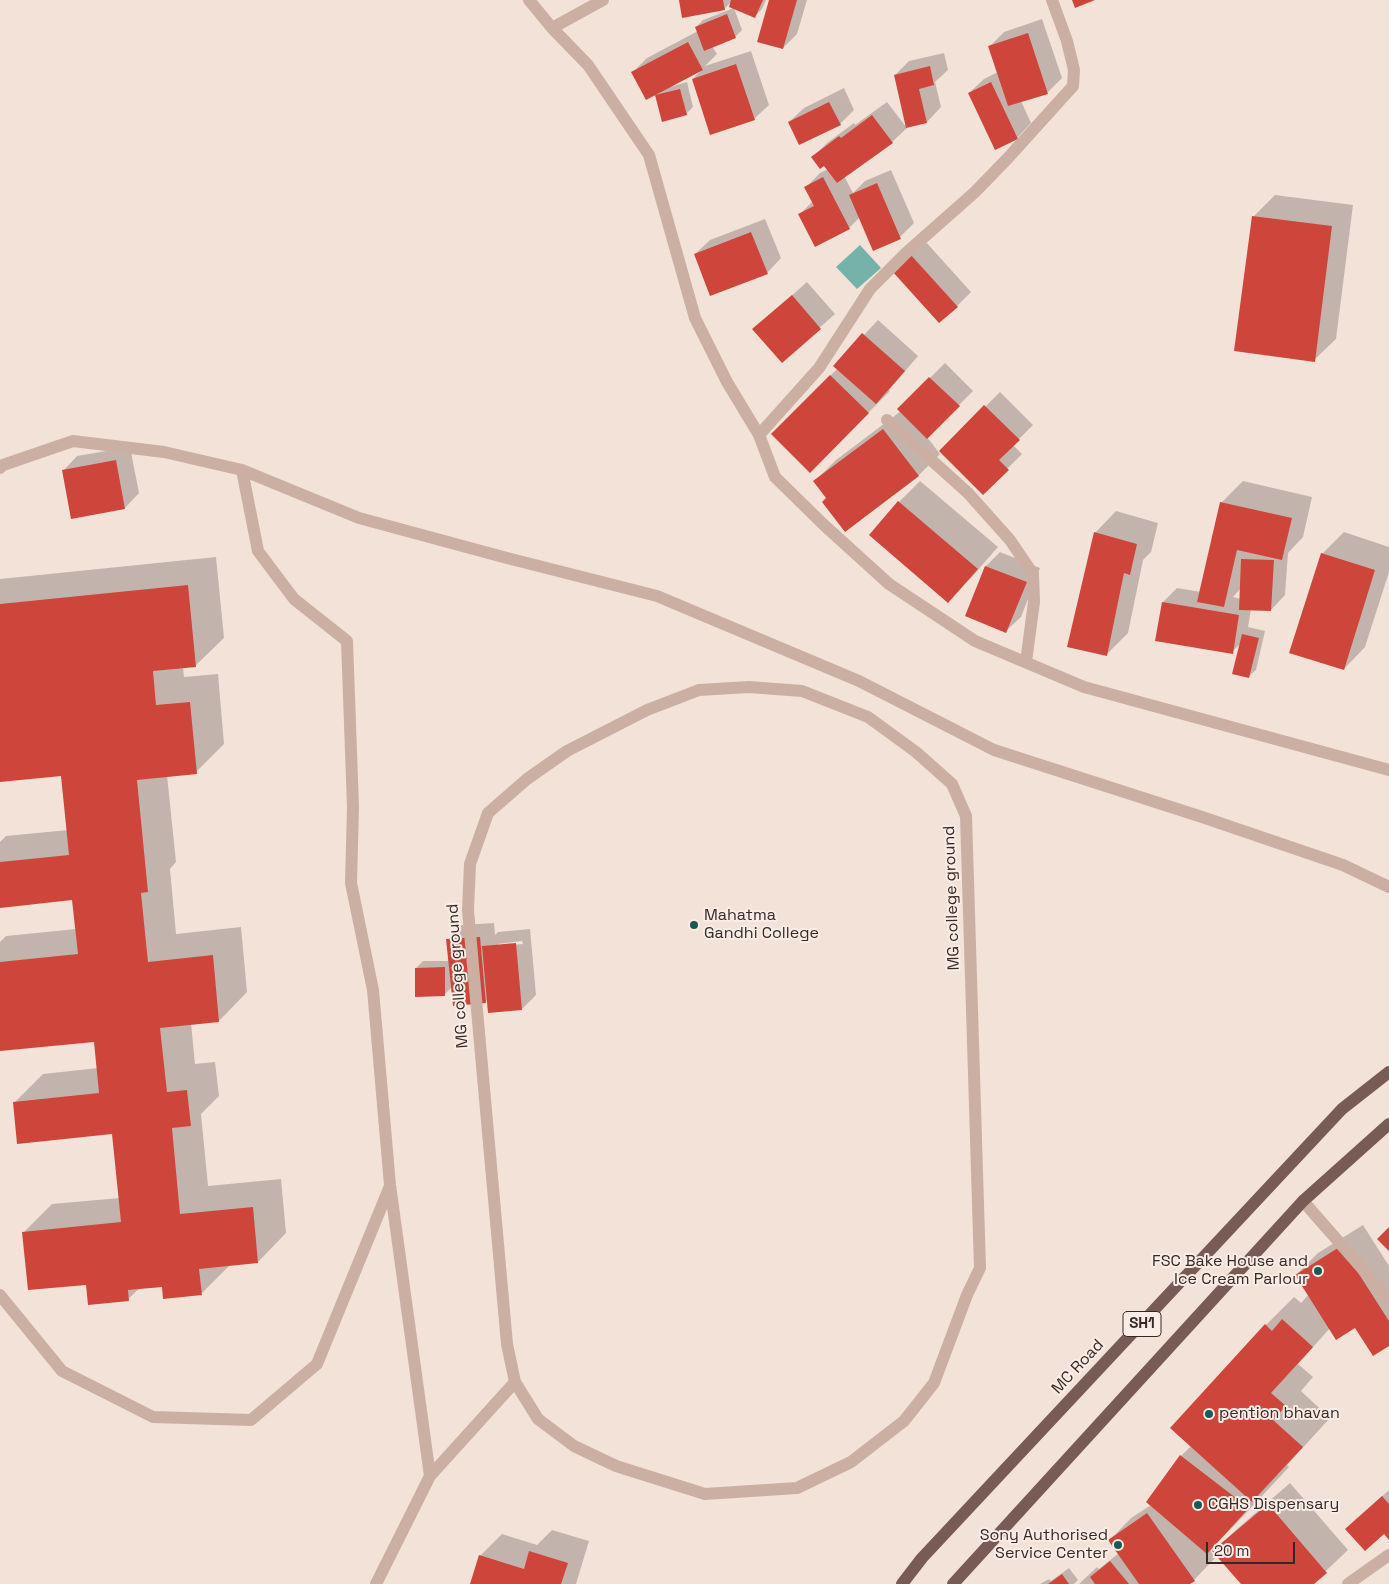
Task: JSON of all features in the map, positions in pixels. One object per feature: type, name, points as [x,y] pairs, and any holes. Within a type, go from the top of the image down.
[{"type":"main road","name":"MC Road","points":[[902,1584],[922,1558],[1342,1109],[1389,1072]]},
{"type":"main road","name":"SH1","points":[[953,1584],[1303,1201],[1389,1124]]},
{"type":"street","points":[[530,0],[552,28],[588,66],[649,155],[695,318],[727,382],[759,435],[775,477],[889,584],[975,641],[1084,688],[1389,770]]},
{"type":"street","points":[[552,28],[603,0]]},
{"type":"street","points":[[759,435],[819,368],[870,289],[906,254],[976,192],[1073,86],[1074,70],[1067,41],[1052,0]]},
{"type":"street","points":[[887,420],[968,493],[1010,540],[1032,574],[1034,602],[1026,662]]},
{"type":"street","points":[[0,468],[3,465],[73,441],[164,452],[242,470],[359,518],[516,561],[657,596],[860,681],[994,750],[1202,817],[1342,865],[1389,887]]},
{"type":"street","points":[[242,470],[258,551],[294,599],[348,642],[353,807],[350,884],[373,990],[390,1185],[430,1476]]},
{"type":"street","name":"MG college ground","points":[[749,686],[802,691],[868,717],[916,752],[952,784],[966,816],[980,1268],[967,1295],[934,1383],[904,1421],[851,1462],[797,1488],[705,1494],[616,1466],[574,1446],[538,1419],[515,1382],[507,1344],[468,910],[470,864],[488,813],[527,779],[567,751],[647,710],[699,690],[749,686]]},
{"type":"street","points":[[0,1295],[62,1371],[153,1418],[251,1420],[317,1364],[390,1185]]},
{"type":"street","points":[[1303,1201],[1389,1299]]},
{"type":"street","points":[[376,1584],[430,1476],[515,1382]]},
{"type":"street","points":[[1348,1584],[1389,1555]]},
{"type":"water","points":[[860,245],[881,268],[857,289],[836,267]]},
{"type":"building","points":[[679,0],[723,0],[725,10],[682,18]]},
{"type":"building","points":[[731,0],[763,0],[755,18],[729,7]]},
{"type":"building","points":[[769,0],[797,0],[783,49],[757,42]]},
{"type":"building","points":[[1072,0],[1095,0],[1075,8]]},
{"type":"building","points":[[727,14],[736,38],[704,51],[695,27]]},
{"type":"building","points":[[1028,33],[1048,94],[1008,106],[988,46]]},
{"type":"building","points":[[688,42],[703,70],[646,100],[631,72]]},
{"type":"building","points":[[736,64],[755,120],[710,135],[692,79]]},
{"type":"building","points":[[930,66],[934,85],[919,89],[927,123],[906,128],[894,75]]},
{"type":"building","points":[[991,82],[1018,139],[995,150],[968,93]]},
{"type":"building","points":[[680,89],[687,115],[662,122],[655,95]]},
{"type":"building","points":[[829,102],[841,125],[799,145],[788,122]]},
{"type":"building","points":[[872,115],[893,143],[837,183],[824,166],[820,169],[811,157]]},
{"type":"building","points":[[823,177],[850,229],[815,247],[798,214],[814,206],[804,187]]},
{"type":"building","points":[[877,183],[901,239],[873,251],[849,195]]},
{"type":"building","points":[[1252,216],[1332,226],[1315,362],[1234,351]]},
{"type":"building","points":[[751,232],[768,274],[710,296],[694,254]]},
{"type":"building","points":[[910,254],[958,307],[939,323],[892,271]]},
{"type":"building","points":[[792,295],[821,329],[782,363],[752,329]]},
{"type":"building","points":[[862,333],[905,371],[876,404],[833,366]]},
{"type":"building","points":[[830,375],[869,413],[810,473],[771,434]]},
{"type":"building","points":[[929,377],[960,406],[927,439],[897,409]]},
{"type":"building","points":[[984,405],[1020,440],[999,460],[1009,470],[983,495],[939,451]]},
{"type":"building","points":[[883,429],[919,476],[845,532],[822,502],[826,498],[813,481]]},
{"type":"building","points":[[116,460],[125,509],[71,519],[62,470]]},
{"type":"building","points":[[898,501],[978,569],[948,603],[869,535]]},
{"type":"building","points":[[1220,502],[1292,518],[1282,560],[1237,550],[1224,607],[1197,602]]},
{"type":"building","points":[[1094,532],[1137,544],[1130,575],[1124,573],[1107,656],[1067,647]]},
{"type":"building","points":[[1321,553],[1375,570],[1344,670],[1289,653]]},
{"type":"building","points":[[1241,559],[1274,560],[1271,611],[1239,610]]},
{"type":"building","points":[[985,566],[1027,582],[1006,633],[965,616]]},
{"type":"building","points":[[188,585],[196,667],[153,671],[156,705],[190,702],[197,774],[137,780],[148,892],[141,893],[148,962],[213,955],[219,1022],[160,1028],[167,1092],[187,1090],[191,1126],[172,1128],[180,1214],[253,1207],[258,1263],[199,1269],[202,1295],[163,1299],[162,1287],[128,1290],[129,1301],[88,1305],[86,1285],[28,1290],[22,1232],[121,1222],[112,1134],[17,1144],[13,1102],[99,1093],[94,1042],[0,1051],[0,962],[78,954],[72,900],[0,908],[0,862],[69,855],[61,776],[0,782],[0,604]]},
{"type":"building","points":[[1162,602],[1239,615],[1233,654],[1155,641]]},
{"type":"building","points":[[1242,634],[1259,638],[1249,678],[1232,674]]},
{"type":"building","points":[[480,937],[486,1003],[453,1006],[446,939]]},
{"type":"building","points":[[516,943],[522,1010],[488,1013],[482,946]]},
{"type":"building","points":[[445,967],[445,996],[415,997],[415,968]]},
{"type":"building","points":[[1389,1227],[1389,1251],[1377,1239]]},
{"type":"building","points":[[1341,1246],[1389,1321],[1389,1346],[1373,1356],[1355,1328],[1336,1340],[1295,1275]]},
{"type":"building","points":[[1282,1319],[1313,1347],[1271,1393],[1286,1406],[1273,1420],[1303,1447],[1252,1502],[1170,1428],[1265,1324],[1272,1331]]},
{"type":"building","name":"CGHS Dispensary","points":[[1180,1455],[1249,1508],[1207,1554],[1146,1502]]},
{"type":"building","points":[[1382,1496],[1389,1504],[1389,1540],[1384,1534],[1365,1551],[1345,1529]]},
{"type":"building","points":[[1268,1504],[1327,1573],[1314,1584],[1241,1584],[1212,1551]]},
{"type":"building","points":[[1147,1513],[1195,1581],[1190,1584],[1139,1584],[1108,1540]]},
{"type":"building","points":[[529,1551],[568,1563],[561,1584],[470,1584],[479,1555],[524,1569]]},
{"type":"building","points":[[1110,1561],[1129,1584],[1095,1584],[1090,1577]]},
{"type":"building","points":[[1062,1574],[1069,1584],[1048,1584]]},
{"type":"place","name":"Mahatma Gandhi College","points":[[694,925]]},
{"type":"place","name":"FSC Bake House and Ice Cream Parlour","points":[[1318,1271]]},
{"type":"place","name":"pention bhavan","points":[[1209,1414]]},
{"type":"place","name":"CGHS Dispensary","points":[[1198,1505]]},
{"type":"place","name":"Sony Authorised Service Center","points":[[1118,1545]]}]
